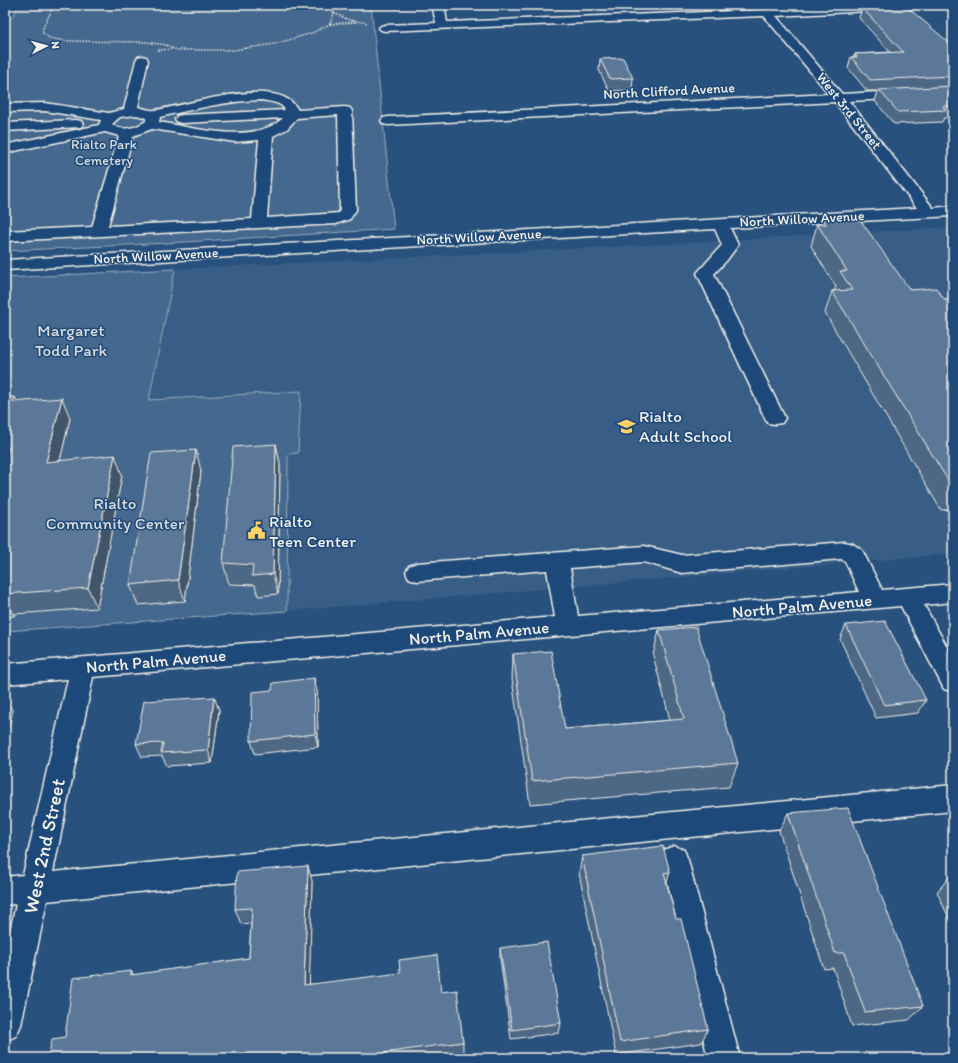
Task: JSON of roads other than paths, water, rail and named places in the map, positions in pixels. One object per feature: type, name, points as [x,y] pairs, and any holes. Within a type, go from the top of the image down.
[{"type":"street","points":[[438,5],[442,26]]},
{"type":"street","points":[[385,28],[442,26],[607,15],[926,5]]},
{"type":"street","name":"West 3rd Street","points":[[764,9],[840,98],[928,212]]},
{"type":"street","points":[[130,111],[142,60]]},
{"type":"street","name":"North Clifford Avenue","points":[[388,121],[953,92]]},
{"type":"street","points":[[5,108],[23,106],[45,107],[107,122],[114,131],[127,132],[140,130],[151,120],[226,99],[261,96],[276,99],[289,106],[293,114]]},
{"type":"street","points":[[5,149],[107,122],[130,111],[143,112],[151,120],[234,138],[266,134],[282,127],[289,121],[293,114]]},
{"type":"street","points":[[5,236],[336,220],[345,216],[348,210],[345,111],[151,120]]},
{"type":"street","points":[[5,127],[107,122]]},
{"type":"street","points":[[99,231],[127,132]]},
{"type":"street","points":[[259,223],[266,134]]},
{"type":"street","name":"North Willow Avenue","points":[[5,265],[953,211]]},
{"type":"street","points":[[846,217],[857,231]]},
{"type":"street","points":[[720,224],[730,245],[722,257],[705,273],[775,418]]},
{"type":"street","points":[[163,256],[170,227]]},
{"type":"street","points":[[903,294],[907,300],[953,306]]},
{"type":"street","points":[[417,572],[644,554],[656,555],[682,564],[845,550],[854,556],[875,600]]},
{"type":"street","points":[[557,561],[568,626]]},
{"type":"street","name":"North Palm Avenue","points":[[5,674],[953,593]]},
{"type":"street","points":[[908,597],[953,682]]},
{"type":"street","name":"West 2nd Street","points":[[5,1025],[83,667]]},
{"type":"street","points":[[5,891],[953,798]]},
{"type":"street","points":[[674,860],[724,1058]]},
{"type":"place","name":"Rialto Adult School","points":[[626,426]]},
{"type":"place","name":"Rialto Teen Center","points":[[256,531]]},
{"type":"park label","name":"Rialto Park Cemetery","points":[[104,152]]},
{"type":"park label","name":"Margaret Todd Park","points":[[71,340]]},
{"type":"park label","name":"Rialto Community Center","points":[[115,513]]}]
